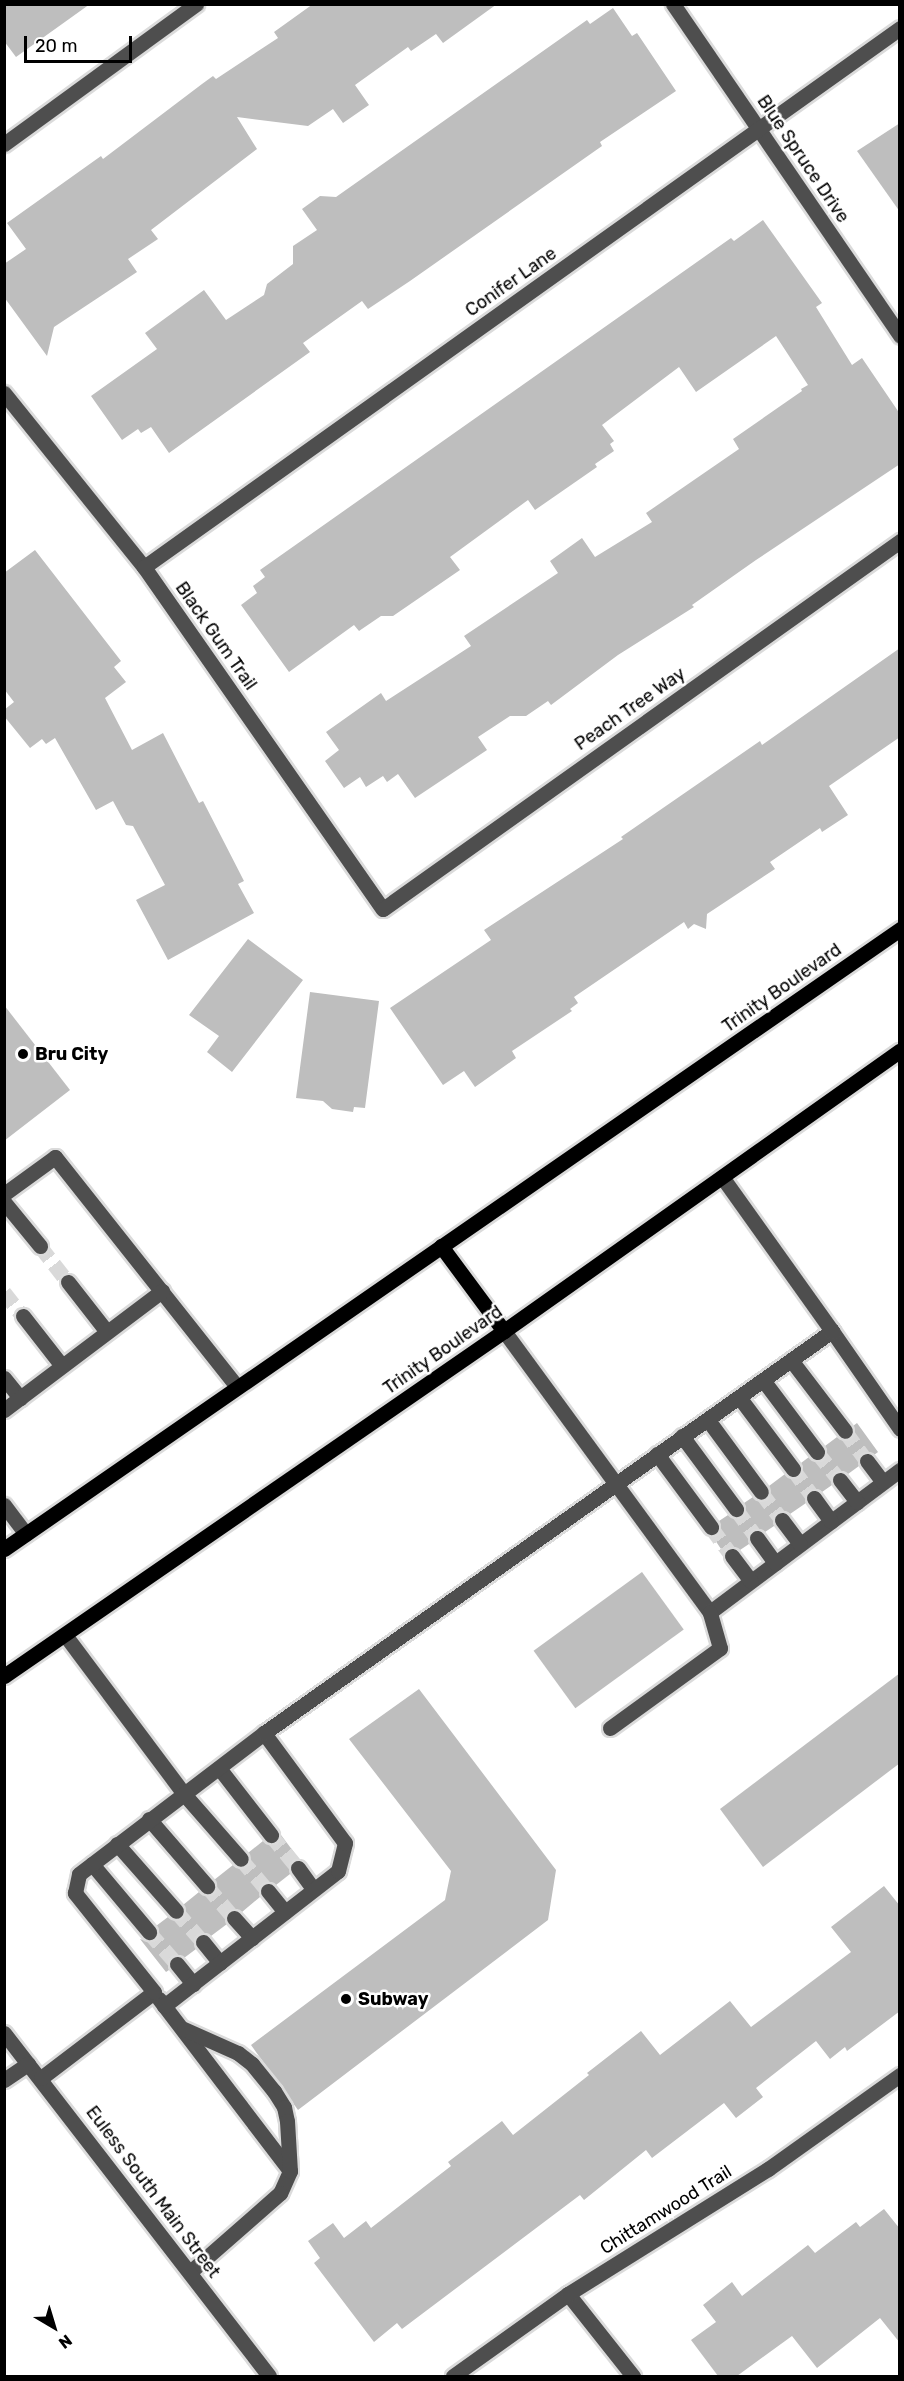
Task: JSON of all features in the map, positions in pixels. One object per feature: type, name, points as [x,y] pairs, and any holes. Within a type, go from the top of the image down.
[{"type":"main road","name":"Trinity Boulevard","points":[[4,1549],[900,929]]},
{"type":"main road","name":"Trinity Boulevard","points":[[4,1676],[504,1331],[900,1051]]},
{"type":"main road","points":[[441,1246],[504,1331]]},
{"type":"street","points":[[4,144],[177,10],[196,4]]},
{"type":"street","name":"Blue Spruce Drive","points":[[673,4],[760,128],[900,336]]},
{"type":"street","name":"Conifer Lane","points":[[144,567],[900,28]]},
{"type":"street","name":"Black Gum Trail","points":[[4,393],[144,567],[382,909]]},
{"type":"street","name":"Peach Tree Way","points":[[382,909],[900,541]]},
{"type":"street","points":[[4,1194],[55,1157],[237,1387]]},
{"type":"street","points":[[722,1177],[900,1429]]},
{"type":"street","points":[[4,1202],[40,1246]]},
{"type":"street","points":[[68,1282],[108,1332]]},
{"type":"street","points":[[4,1410],[162,1291]]},
{"type":"street","points":[[23,1316],[62,1366]]},
{"type":"street","points":[[504,1331],[710,1611],[720,1648],[610,1728]]},
{"type":"street","points":[[290,2171],[182,2027],[75,1893],[79,1874],[264,1734],[832,1331]]},
{"type":"street","points":[[791,1360],[845,1431]]},
{"type":"street","points":[[4,1378],[21,1398]]},
{"type":"street","points":[[763,1380],[817,1452]]},
{"type":"street","points":[[739,1397],[793,1469]]},
{"type":"street","points":[[708,1420],[761,1492]]},
{"type":"street","points":[[681,1436],[736,1509]]},
{"type":"street","points":[[657,1454],[711,1527]]},
{"type":"street","points":[[867,1461],[883,1482]]},
{"type":"street","points":[[710,1611],[900,1470]]},
{"type":"street","points":[[840,1480],[857,1502]]},
{"type":"street","points":[[814,1498],[831,1521]]},
{"type":"street","points":[[4,1505],[26,1534]]},
{"type":"street","points":[[782,1520],[800,1544]]},
{"type":"street","points":[[757,1538],[775,1563]]},
{"type":"street","points":[[732,1556],[751,1581]]},
{"type":"street","points":[[65,1635],[184,1794],[241,1859]]},
{"type":"street","points":[[164,2006],[338,1870],[345,1843],[264,1734]]},
{"type":"street","points":[[219,1768],[271,1835]]},
{"type":"street","points":[[149,1819],[207,1886]]},
{"type":"street","points":[[117,1844],[176,1911]]},
{"type":"street","points":[[92,1864],[149,1932]]},
{"type":"street","points":[[298,1868],[314,1889]]},
{"type":"street","points":[[268,1891],[285,1912]]},
{"type":"street","points":[[234,1918],[252,1938]]},
{"type":"street","points":[[203,1942],[220,1963]]},
{"type":"street","points":[[177,1964],[193,1984]]},
{"type":"street","points":[[41,2078],[154,1992]]},
{"type":"street","points":[[182,2027],[238,2053],[252,2064],[274,2091],[284,2106],[290,2171],[280,2193],[190,2272]]},
{"type":"street","name":"Euless South Main Street","points":[[4,2033],[269,2376]]},
{"type":"street","points":[[4,2080],[28,2064]]},
{"type":"street","name":"Chittamwood Trail","points":[[453,2376],[568,2294],[768,2169],[900,2075]]},
{"type":"street","points":[[568,2294],[633,2376]]},
{"type":"building","points":[[4,4],[90,4],[16,57],[4,41]]},
{"type":"building","points":[[313,4],[497,4],[443,43],[436,34],[411,51],[408,47],[355,85],[369,105],[343,123],[333,109],[308,126],[237,117],[257,149],[151,230],[158,239],[128,259],[137,272],[54,327],[47,356],[4,297],[4,264],[26,249],[7,223],[101,156],[103,159],[213,76],[216,79],[278,38],[274,32]]},
{"type":"building","points":[[613,8],[632,36],[637,33],[676,91],[600,142],[602,146],[410,281],[368,309],[362,301],[303,343],[310,352],[169,453],[151,427],[141,433],[138,429],[122,440],[91,396],[157,349],[145,333],[204,290],[226,320],[264,295],[267,284],[293,264],[293,246],[317,230],[302,209],[320,196],[336,197],[587,20],[590,24]]},
{"type":"building","points":[[900,123],[900,212],[857,151]]},
{"type":"building","points":[[763,220],[822,303],[816,307],[852,365],[862,358],[900,414],[900,464],[756,560],[692,605],[694,607],[618,655],[551,705],[548,701],[526,716],[510,716],[478,737],[487,750],[415,798],[398,774],[387,782],[383,776],[366,787],[360,777],[344,788],[325,761],[339,750],[326,732],[381,693],[386,701],[471,646],[464,636],[558,573],[550,561],[582,538],[595,557],[652,522],[646,513],[739,449],[733,439],[808,385],[776,336],[696,392],[679,367],[602,425],[614,441],[610,444],[614,451],[595,464],[597,467],[535,510],[528,500],[450,557],[460,570],[393,616],[381,616],[359,631],[354,625],[289,672],[241,605],[257,593],[253,586],[265,577],[260,570],[731,238],[734,241]]},
{"type":"building","points":[[35,550],[121,661],[114,667],[126,682],[105,698],[132,750],[163,733],[199,803],[203,801],[244,881],[238,884],[254,913],[168,960],[136,900],[165,885],[133,826],[126,825],[113,801],[96,810],[55,738],[46,744],[42,739],[30,748],[4,716],[4,710],[14,702],[4,689],[4,573]]},
{"type":"building","points":[[900,648],[900,737],[829,786],[848,815],[822,832],[820,828],[770,862],[775,869],[707,914],[706,929],[694,924],[688,929],[684,922],[574,997],[578,1003],[570,1009],[572,1011],[512,1051],[516,1058],[475,1087],[464,1071],[443,1085],[390,1008],[491,940],[484,930],[623,839],[621,837],[760,741],[762,745]]},
{"type":"building","points":[[248,939],[303,980],[232,1072],[207,1052],[219,1036],[189,1015]]},
{"type":"building","points":[[310,992],[379,1001],[365,1108],[354,1107],[353,1112],[332,1109],[323,1101],[296,1098]]},
{"type":"building","name":"Bru City","points":[[4,1005],[70,1090],[4,1141]]},
{"type":"building","points":[[857,1423],[878,1452],[874,1455],[866,1451],[862,1453],[858,1458],[859,1466],[848,1474],[843,1471],[835,1472],[831,1477],[832,1485],[822,1492],[817,1489],[809,1490],[805,1495],[806,1503],[790,1514],[785,1511],[777,1512],[773,1517],[774,1526],[765,1532],[760,1529],[752,1530],[748,1535],[749,1544],[740,1550],[731,1546],[723,1552],[713,1537],[720,1530],[719,1521],[728,1515],[733,1518],[741,1517],[745,1512],[744,1503],[753,1497],[758,1501],[766,1500],[770,1495],[769,1486],[785,1474],[790,1478],[798,1477],[802,1472],[801,1463],[809,1457],[814,1461],[822,1460],[826,1455],[825,1446],[837,1437],[842,1440],[850,1439],[854,1434],[853,1426]]},
{"type":"building","points":[[642,1572],[684,1629],[575,1708],[534,1651]]},
{"type":"building","points":[[900,1673],[900,1763],[763,1867],[720,1809]]},
{"type":"building","points":[[419,1689],[556,1870],[548,1920],[298,2110],[251,2045],[445,1900],[451,1871],[349,1739]]},
{"type":"building","points":[[281,1835],[299,1859],[289,1863],[290,1874],[276,1885],[271,1882],[262,1883],[259,1888],[260,1897],[242,1912],[236,1909],[228,1910],[225,1916],[227,1924],[211,1936],[206,1933],[197,1934],[194,1939],[196,1949],[184,1958],[180,1955],[171,1956],[168,1961],[169,1970],[166,1972],[140,1939],[150,1942],[155,1940],[158,1935],[156,1926],[168,1917],[173,1920],[182,1919],[185,1914],[183,1905],[199,1892],[204,1895],[213,1894],[216,1889],[214,1880],[233,1865],[238,1868],[247,1867],[250,1862],[248,1853],[263,1841],[268,1844],[276,1843]]},
{"type":"building","points":[[884,1886],[900,1906],[900,2011],[847,2051],[845,2047],[830,2059],[816,2041],[756,2088],[763,2097],[736,2118],[724,2103],[652,2158],[646,2150],[584,2200],[580,2195],[402,2329],[397,2323],[374,2342],[314,2263],[320,2258],[308,2241],[333,2223],[344,2238],[366,2221],[371,2228],[451,2166],[448,2162],[502,2121],[513,2135],[641,2031],[660,2055],[730,2001],[751,2027],[851,1952],[831,1927]]},
{"type":"building","points":[[884,2209],[900,2229],[900,2343],[880,2318],[817,2368],[792,2336],[737,2376],[718,2376],[691,2340],[716,2322],[703,2305],[732,2282],[742,2296],[808,2245],[815,2253],[856,2222],[860,2227]]},
{"type":"tunnel","points":[[40,1246],[68,1282]]},
{"type":"tunnel","points":[[4,1292],[23,1316]]},
{"type":"tunnel","points":[[845,1431],[867,1461]]},
{"type":"tunnel","points":[[817,1452],[840,1480]]},
{"type":"tunnel","points":[[793,1469],[814,1498]]},
{"type":"tunnel","points":[[761,1492],[782,1520]]},
{"type":"tunnel","points":[[736,1509],[757,1538]]},
{"type":"tunnel","points":[[711,1527],[732,1556]]},
{"type":"tunnel","points":[[271,1835],[298,1868]]},
{"type":"tunnel","points":[[241,1859],[268,1891]]},
{"type":"tunnel","points":[[207,1886],[234,1918]]},
{"type":"tunnel","points":[[176,1911],[203,1942]]},
{"type":"tunnel","points":[[149,1932],[177,1964]]},
{"type":"place","name":"Bru City","points":[[23,1054]]},
{"type":"place","name":"Subway","points":[[346,1999]]}]
